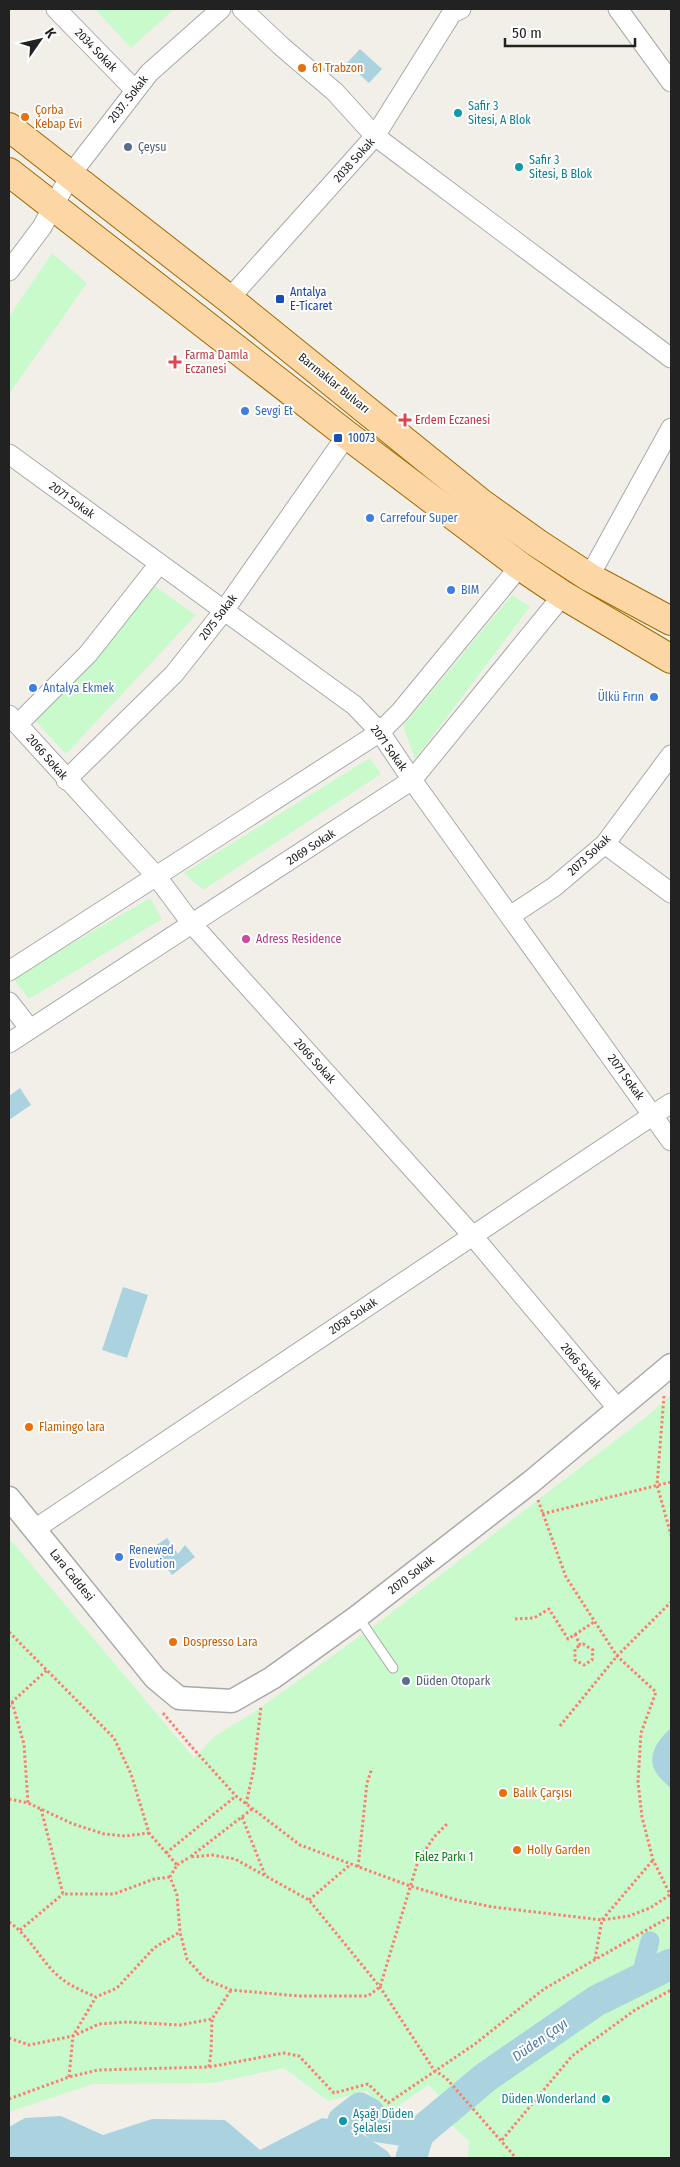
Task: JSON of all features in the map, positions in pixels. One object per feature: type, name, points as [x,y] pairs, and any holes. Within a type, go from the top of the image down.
[{"type":"main road","name":"Barınaklar Bulvarı","points":[[9,127],[230,299],[482,504],[589,578],[671,621]]},
{"type":"main road","points":[[9,172],[347,435],[520,566],[563,595],[671,659]]},
{"type":"street","name":"2034 Sokak","points":[[56,9],[135,90]]},
{"type":"street","name":"2037. Sokak","points":[[9,271],[42,227],[71,174],[135,90],[149,73],[221,9]]},
{"type":"street","points":[[242,9],[281,46],[335,92],[376,136],[666,354]]},
{"type":"street","points":[[618,9],[671,82]]},
{"type":"street","name":"2038 Sokak","points":[[230,299],[376,136],[453,10]]},
{"type":"street","points":[[589,578],[671,428]]},
{"type":"street","name":"2075 Sokak","points":[[66,780],[174,674],[224,612],[347,435]]},
{"type":"street","name":"2071 Sokak","points":[[9,454],[354,705],[380,732],[412,780],[671,1141]]},
{"type":"street","points":[[13,719],[88,654],[159,564]]},
{"type":"street","points":[[9,972],[380,732],[400,712],[520,566]]},
{"type":"street","name":"2069 Sokak","points":[[9,1043],[412,780],[563,595]]},
{"type":"street","name":"2066 Sokak","points":[[13,719],[66,780],[157,877],[192,924],[472,1235],[618,1410]]},
{"type":"street","name":"2073 Sokak","points":[[510,916],[554,887],[605,844],[671,755]]},
{"type":"street","points":[[605,844],[671,893]]},
{"type":"street","points":[[9,1002],[30,1029]]},
{"type":"street","name":"2058 Sokak","points":[[35,1529],[671,1103]]},
{"type":"street","name":"2070 Sokak","points":[[135,1653],[155,1678],[179,1698],[232,1701],[272,1678],[358,1617],[531,1482],[671,1365]]},
{"type":"street","name":"Lara Caddesi","points":[[9,1498],[135,1653]]},
{"type":"lane","points":[[358,1617],[393,1668]]},
{"type":"path","points":[[664,1396],[657,1485],[671,1535]]},
{"type":"path","points":[[160,1708],[236,1796],[300,1845],[410,1886],[457,1900],[493,1907],[602,1920],[629,1916],[650,1908],[671,1895],[653,1860],[642,1817],[638,1782],[642,1733],[656,1692],[617,1656],[566,1577],[531,1482]]},
{"type":"path","points":[[542,1514],[671,1482]]},
{"type":"path","points":[[560,1726],[617,1656],[671,1602]]},
{"type":"path","points":[[515,1619],[534,1618],[549,1610],[558,1619],[568,1639],[594,1622]]},
{"type":"path","points":[[562,1630],[566,1628]]},
{"type":"path","points":[[9,1632],[114,1738],[131,1774],[149,1833],[177,1865]]},
{"type":"path","points":[[574,1634],[580,1645],[592,1650],[592,1660],[584,1665],[575,1660],[575,1650],[580,1645]]},
{"type":"path","points":[[9,1707],[47,1670]]},
{"type":"path","points":[[12,1702],[24,1744],[28,1803]]},
{"type":"path","points":[[246,1804],[254,1768],[262,1703]]},
{"type":"path","points":[[358,1866],[367,1783],[372,1768]]},
{"type":"path","points":[[166,1853],[236,1796]]},
{"type":"path","points":[[9,1799],[28,1803],[73,1824],[104,1834],[125,1836],[149,1833]]},
{"type":"path","points":[[41,1809],[63,1894]]},
{"type":"path","points":[[170,1877],[177,1865],[252,1809]]},
{"type":"path","points":[[242,1817],[264,1874]]},
{"type":"path","points":[[170,1877],[177,1895],[180,1932],[188,1959],[205,1979],[232,1990],[299,1996],[368,1996],[380,1987],[418,1861],[434,1837],[447,1824]]},
{"type":"path","points":[[190,1857],[212,1855],[235,1859],[309,1900],[380,1987],[434,2070],[446,2078],[502,2140],[511,2156],[516,2158]]},
{"type":"path","points":[[595,1960],[602,1920],[653,1860]]},
{"type":"path","points":[[309,1900],[351,1864]]},
{"type":"path","points":[[20,1930],[63,1894],[114,1894],[154,1879],[170,1877]]},
{"type":"path","points":[[9,2099],[69,2077],[98,2070],[209,2067],[284,2053],[299,2056],[334,2093],[368,2084],[388,2104],[434,2070],[475,2044],[544,1989],[671,1916]]},
{"type":"path","points":[[9,1922],[20,1930],[61,1979],[79,1990],[96,1997]]},
{"type":"path","points":[[69,2077],[73,2036],[96,1997],[117,1988],[154,1948],[180,1932]]},
{"type":"path","points":[[209,2067],[212,2019],[232,1990]]},
{"type":"path","points":[[502,2140],[572,2056],[635,2010],[671,1990]]},
{"type":"path","points":[[9,2038],[29,2045],[73,2036],[99,2024],[127,2022],[180,2024],[212,2019]]},
{"type":"green space","points":[[95,9],[174,9],[131,48]]},
{"type":"green space","points":[[52,253],[87,283],[9,394],[9,317]]},
{"type":"green space","points":[[151,584],[196,615],[66,754],[32,717]]},
{"type":"green space","points":[[512,595],[530,607],[415,759],[403,726]]},
{"type":"green space","points":[[370,758],[381,774],[203,890],[184,873]]},
{"type":"green space","points":[[150,898],[162,919],[29,999],[13,978]]},
{"type":"green space","name":"Falez Parkı 1","points":[[671,1395],[671,2158],[468,2158],[469,2141],[442,2116],[441,2097],[428,2085],[387,2114],[367,2091],[328,2101],[284,2068],[213,2083],[93,2084],[9,2112],[9,1538],[194,1758],[215,1736],[256,1711],[378,1623],[646,1417]]},
{"type":"water","points":[[360,49],[382,69],[369,83],[347,63]]},
{"type":"water","points":[[20,1088],[31,1105],[9,1120],[9,1096]]},
{"type":"water","points":[[123,1287],[148,1295],[127,1358],[102,1350]]},
{"type":"water","points":[[167,1538],[178,1554],[185,1545],[195,1557],[172,1575],[152,1548]]},
{"type":"water","points":[[671,1728],[671,1789],[657,1774],[652,1761],[658,1743]]},
{"type":"water","points":[[61,2116],[103,2135],[152,2119],[225,2120],[260,2150],[322,2118],[343,2121],[387,2151],[392,2158],[9,2158],[9,2127],[25,2118]]},
{"type":"waterway","points":[[640,1979],[650,1941]]},
{"type":"waterway","name":"Düden Çayı","points":[[411,2158],[419,2133],[486,2077],[596,2001],[671,1964]]},
{"type":"waterway","name":"Düden Çayı","points":[[343,2121],[360,2108],[369,2113],[379,2127],[419,2133]]},
{"type":"place","name":"61 Trabzon","points":[[302,68]]},
{"type":"place","name":"Safir 3 Sitesi, A Blok","points":[[458,113]]},
{"type":"place","name":"Çorba Kebap Evi","points":[[25,117]]},
{"type":"place","name":"Çeysu","points":[[128,147]]},
{"type":"place","name":"Safir 3 Sitesi, B Blok","points":[[519,167]]},
{"type":"place","name":"Antalya E-Ticaret","points":[[280,299]]},
{"type":"place","name":"Farma Damla Eczanesi","points":[[175,362]]},
{"type":"place","name":"Sevgi Et","points":[[245,411]]},
{"type":"place","name":"Erdem Eczanesi","points":[[405,420]]},
{"type":"place","name":"10073","points":[[338,438]]},
{"type":"place","name":"Carrefour Super","points":[[370,518]]},
{"type":"place","name":"BIM","points":[[451,590]]},
{"type":"place","name":"Antalya Ekmek","points":[[33,688]]},
{"type":"place","name":"Ülkü Fırın","points":[[654,697]]},
{"type":"place","name":"Adress Residence","points":[[246,939]]},
{"type":"place","name":"Flamingo lara","points":[[29,1427]]},
{"type":"place","name":"Renewed Evolution","points":[[119,1557]]},
{"type":"place","name":"Dospresso Lara","points":[[173,1642]]},
{"type":"place","name":"Düden Otopark","points":[[406,1681]]},
{"type":"place","name":"Balık Çarşısı","points":[[503,1793]]},
{"type":"place","name":"Holly Garden","points":[[517,1850]]},
{"type":"place","name":"Düden Wonderland","points":[[606,2099]]},
{"type":"place","name":"Aşağı Düden Şelalesi","points":[[343,2121]]}]
